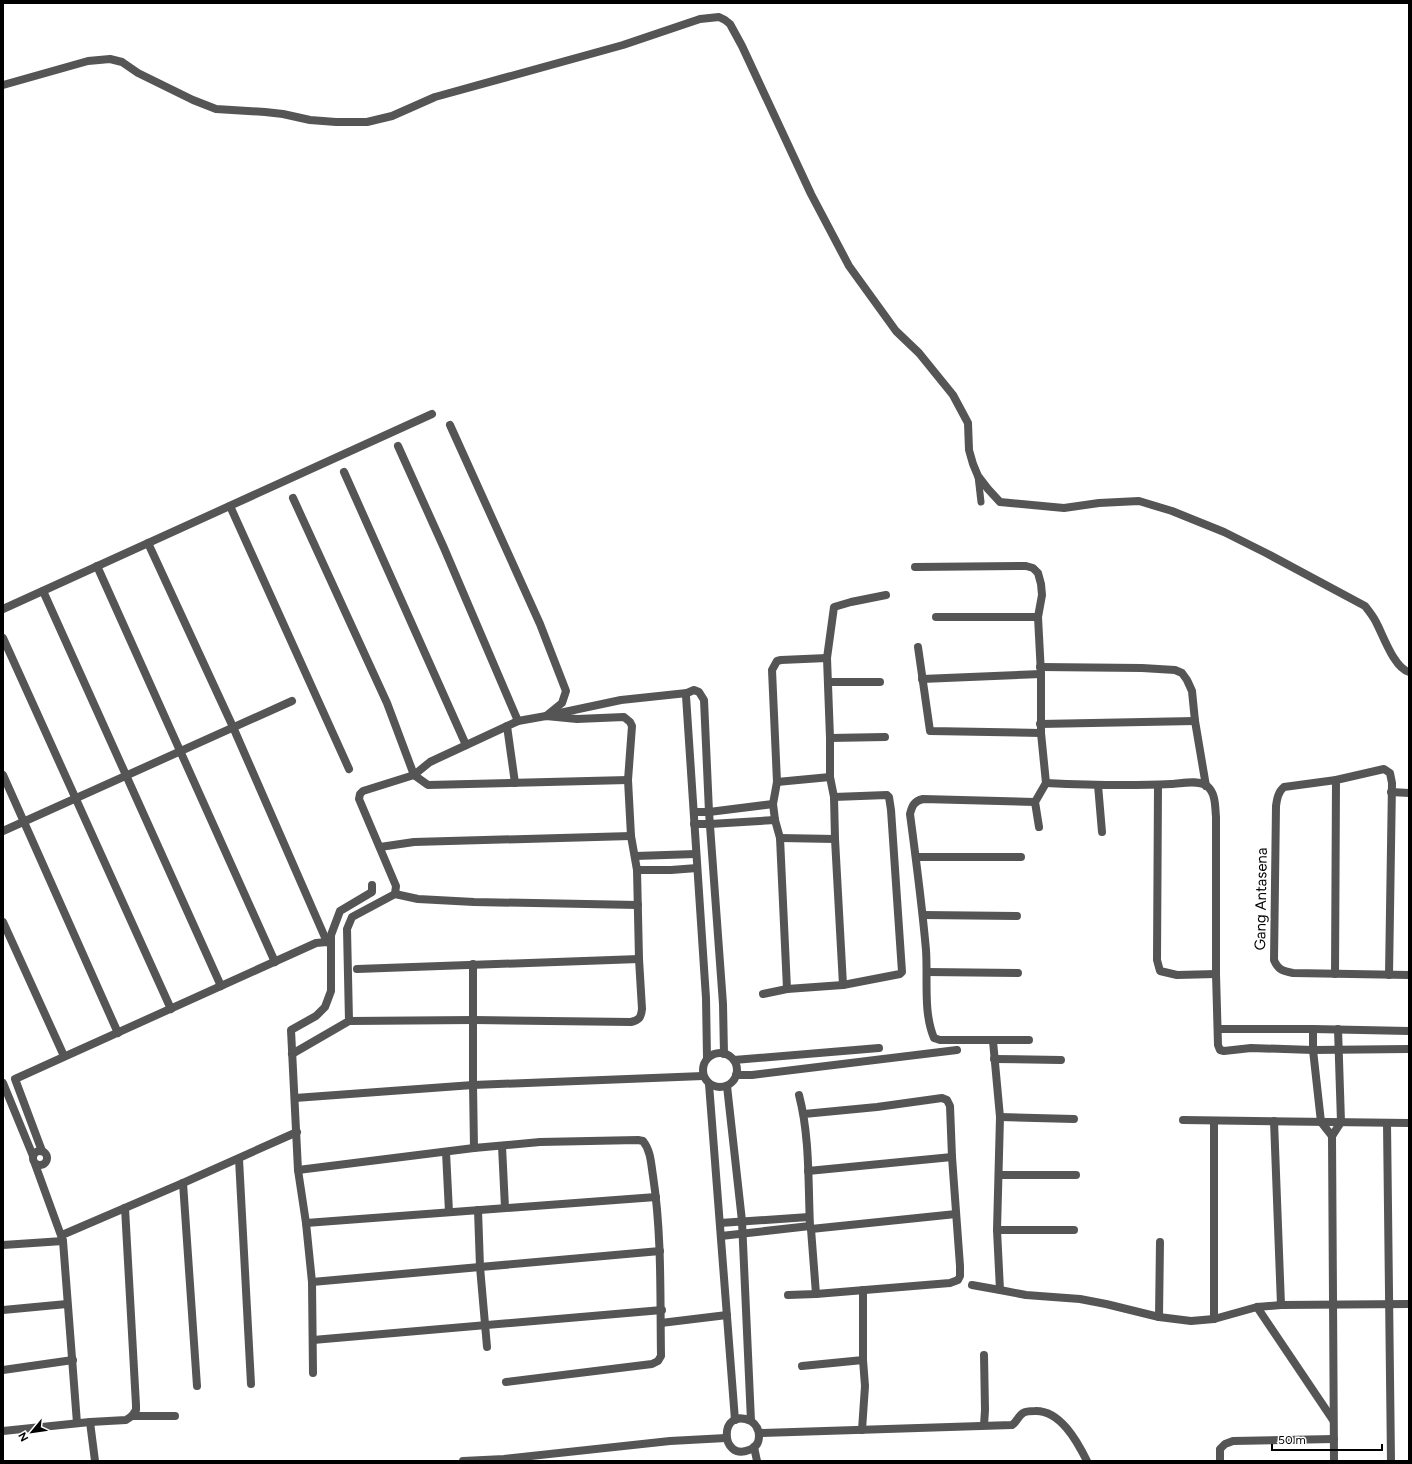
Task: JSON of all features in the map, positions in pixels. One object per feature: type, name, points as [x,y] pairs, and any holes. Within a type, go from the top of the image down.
[{"type":"street","points":[[3,85],[88,60],[110,59],[122,62],[145,76],[193,100],[216,109],[265,112],[310,120],[367,122],[392,116],[435,97],[623,45],[700,19],[718,17],[730,24],[742,46],[811,194],[849,266],[896,331],[919,353],[953,395],[968,423],[970,457],[978,476],[1000,502],[1064,508],[1099,503],[1139,501],[1172,511],[1224,532],[1280,560],[1365,606],[1375,620],[1388,648],[1397,662],[1404,670],[1409,672]]},
{"type":"street","points":[[3,609],[432,414]]},
{"type":"street","points":[[450,425],[540,624],[566,691],[562,703],[546,716]]},
{"type":"street","points":[[398,446],[444,548],[518,721]]},
{"type":"street","points":[[344,472],[466,745]]},
{"type":"street","points":[[293,498],[387,702],[414,775],[428,785],[628,780]]},
{"type":"street","points":[[230,506],[349,769]]},
{"type":"street","points":[[148,543],[329,942]]},
{"type":"street","points":[[97,566],[275,962]]},
{"type":"street","points":[[915,567],[1026,566],[1033,568],[1038,573],[1042,595],[1038,617],[1041,670],[1040,728],[1046,783],[1035,802],[1039,827]]},
{"type":"street","points":[[43,591],[221,986]]},
{"type":"street","points":[[843,985],[834,797],[830,777],[829,682],[827,658],[834,607],[886,595]]},
{"type":"street","points":[[936,617],[1038,617]]},
{"type":"street","points":[[3,638],[171,1009]]},
{"type":"street","points":[[918,647],[930,731],[1195,721]]},
{"type":"street","points":[[787,989],[780,838],[775,820],[773,804],[777,782],[772,666],[776,661],[781,660],[827,658]]},
{"type":"street","points":[[922,679],[1041,670],[1142,668],[1175,670],[1182,673],[1190,686],[1206,786],[1212,794],[1215,803],[1218,1045],[1222,1051],[1251,1048],[1312,1050],[1409,1049]]},
{"type":"street","points":[[829,682],[880,682]]},
{"type":"street","points":[[395,894],[396,886],[359,799],[360,794],[363,791],[414,775],[430,762],[518,721],[621,700],[688,693],[694,690],[697,691],[703,696],[704,700],[709,812],[723,1004],[724,1054]]},
{"type":"street","points":[[688,693],[686,696],[706,998],[707,1058],[702,1067],[703,1076],[709,1084],[718,1088],[727,1086],[733,1081],[736,1075],[734,1060]]},
{"type":"street","points":[[3,831],[233,729],[292,701]]},
{"type":"street","points":[[292,1054],[349,1021],[638,1021],[641,1017],[642,1009],[638,905],[635,856],[631,836],[628,780],[632,726],[624,717],[577,719],[546,716]]},
{"type":"street","points":[[507,726],[515,783]]},
{"type":"street","points":[[830,738],[885,737]]},
{"type":"street","name":"Gang Antasena","points":[[1334,974],[1293,973],[1282,971],[1276,966],[1274,960],[1278,796],[1280,790],[1284,787],[1336,780],[1384,769],[1390,773],[1392,783],[1391,792]]},
{"type":"street","points":[[3,775],[118,1033]]},
{"type":"street","points":[[777,782],[830,777]]},
{"type":"street","points":[[1336,780],[1334,974],[1409,975]]},
{"type":"street","points":[[1046,783],[1158,785],[1199,783],[1206,786]]},
{"type":"street","points":[[1098,785],[1102,832]]},
{"type":"street","points":[[1158,785],[1158,966],[1160,971],[1171,974],[1216,974]]},
{"type":"street","points":[[1389,975],[1391,792],[1409,793]]},
{"type":"street","points":[[763,994],[787,989],[843,985],[900,974],[902,972],[889,797],[887,795],[834,797]]},
{"type":"street","points":[[1029,1040],[940,1040],[934,1038],[929,1026],[927,1011],[927,972],[923,915],[910,814],[911,808],[916,801],[926,799],[1035,802]]},
{"type":"street","points":[[694,812],[709,812],[773,804]]},
{"type":"street","points":[[694,824],[775,820]]},
{"type":"street","points":[[380,847],[414,842],[631,836]]},
{"type":"street","points":[[780,838],[835,839]]},
{"type":"street","points":[[635,856],[696,854]]},
{"type":"street","points":[[916,857],[1020,857]]},
{"type":"street","points":[[636,870],[697,868]]},
{"type":"street","points":[[313,1373],[312,1282],[306,1223],[298,1170],[291,1030],[316,1016],[325,1007],[331,991],[329,942],[340,911],[372,892],[372,885]]},
{"type":"street","points":[[349,1021],[347,929],[352,917],[395,894],[418,899],[474,902],[638,905]]},
{"type":"street","points":[[923,915],[1017,916]]},
{"type":"street","points":[[3,922],[64,1056]]},
{"type":"street","points":[[77,1423],[63,1238],[3,1083],[118,1033],[316,943],[329,942]]},
{"type":"street","points":[[357,969],[639,958]]},
{"type":"street","points":[[473,964],[474,1148]]},
{"type":"street","points":[[927,972],[1018,972]]},
{"type":"street","points":[[1312,1029],[1312,1050],[1320,1122],[1332,1136]]},
{"type":"street","points":[[1218,1030],[1338,1029],[1409,1031]]},
{"type":"street","points":[[1334,1461],[1332,1136],[1341,1122],[1338,1029]]},
{"type":"street","points":[[993,1041],[1000,1117],[997,1230],[1000,1290]]},
{"type":"street","points":[[707,1058],[715,1054],[724,1054],[734,1060],[879,1048]]},
{"type":"street","points":[[736,1075],[752,1075],[957,1050]]},
{"type":"street","points":[[994,1059],[1061,1060]]},
{"type":"street","points":[[295,1098],[473,1085],[703,1076]]},
{"type":"street","points":[[15,1079],[42,1151],[47,1156],[46,1163],[42,1165],[34,1160]]},
{"type":"street","points":[[709,1084],[735,1420]]},
{"type":"street","points":[[727,1086],[743,1234],[751,1421]]},
{"type":"street","points":[[799,1095],[804,1114],[808,1171],[809,1217],[816,1294]]},
{"type":"street","points":[[788,1295],[950,1283],[958,1280],[960,1276],[950,1106],[947,1100],[942,1098],[877,1107],[804,1114]]},
{"type":"street","points":[[1000,1117],[1074,1119]]},
{"type":"street","points":[[1183,1120],[1409,1123]]},
{"type":"street","points":[[1214,1121],[1214,1319]]},
{"type":"street","points":[[1274,1122],[1281,1305]]},
{"type":"street","points":[[1387,1123],[1391,1461]]},
{"type":"street","points":[[3,1245],[63,1238],[126,1208],[297,1132]]},
{"type":"street","points":[[298,1170],[474,1148],[540,1142],[641,1140],[645,1143],[649,1151],[656,1197],[662,1310],[661,1356],[658,1361],[652,1364],[506,1382]]},
{"type":"street","points":[[502,1146],[505,1208]]},
{"type":"street","points":[[34,1160],[35,1152],[42,1151]]},
{"type":"street","points":[[446,1152],[448,1212]]},
{"type":"street","points":[[808,1171],[952,1158]]},
{"type":"street","points":[[239,1159],[251,1384]]},
{"type":"street","points":[[999,1175],[1076,1175]]},
{"type":"street","points":[[184,1183],[197,1386]]},
{"type":"street","points":[[306,1223],[656,1197]]},
{"type":"street","points":[[3,1431],[77,1423],[126,1420],[135,1412],[136,1405],[126,1208]]},
{"type":"street","points":[[478,1210],[480,1267],[487,1347]]},
{"type":"street","points":[[721,1236],[956,1214]]},
{"type":"street","points":[[720,1223],[809,1217]]},
{"type":"street","points":[[997,1230],[1074,1230]]},
{"type":"street","points":[[1159,1317],[1160,1242]]},
{"type":"street","points":[[312,1282],[660,1251]]},
{"type":"street","points":[[972,1285],[1026,1295],[1065,1297],[1106,1304],[1159,1317],[1191,1321],[1214,1319],[1257,1307],[1281,1305],[1409,1304]]},
{"type":"street","points":[[862,1430],[865,1386],[863,1360],[863,1290]]},
{"type":"street","points":[[3,1310],[67,1304]]},
{"type":"street","points":[[1257,1307],[1334,1420]]},
{"type":"street","points":[[313,1340],[662,1310]]},
{"type":"street","points":[[661,1323],[727,1314]]},
{"type":"street","points":[[984,1355],[984,1425]]},
{"type":"street","points":[[3,1370],[73,1360]]},
{"type":"street","points":[[802,1366],[863,1360]]},
{"type":"street","points":[[759,1433],[1012,1425],[1022,1413],[1028,1411],[1038,1411],[1049,1413],[1057,1418],[1068,1432],[1086,1461]]},
{"type":"street","points":[[132,1416],[175,1416]]},
{"type":"street","points":[[746,1418],[755,1424],[759,1433],[759,1438],[754,1447],[743,1452],[737,1451],[728,1444],[726,1431],[729,1424],[735,1420],[746,1418]]},
{"type":"street","points":[[90,1422],[95,1461]]},
{"type":"street","points":[[463,1461],[504,1460],[670,1441],[726,1438]]},
{"type":"street","points":[[1220,1461],[1220,1449],[1225,1444],[1233,1441],[1334,1439]]},
{"type":"street","points":[[754,1447],[757,1461]]},
{"type":"lane","points":[[978,476],[981,502]]}]
